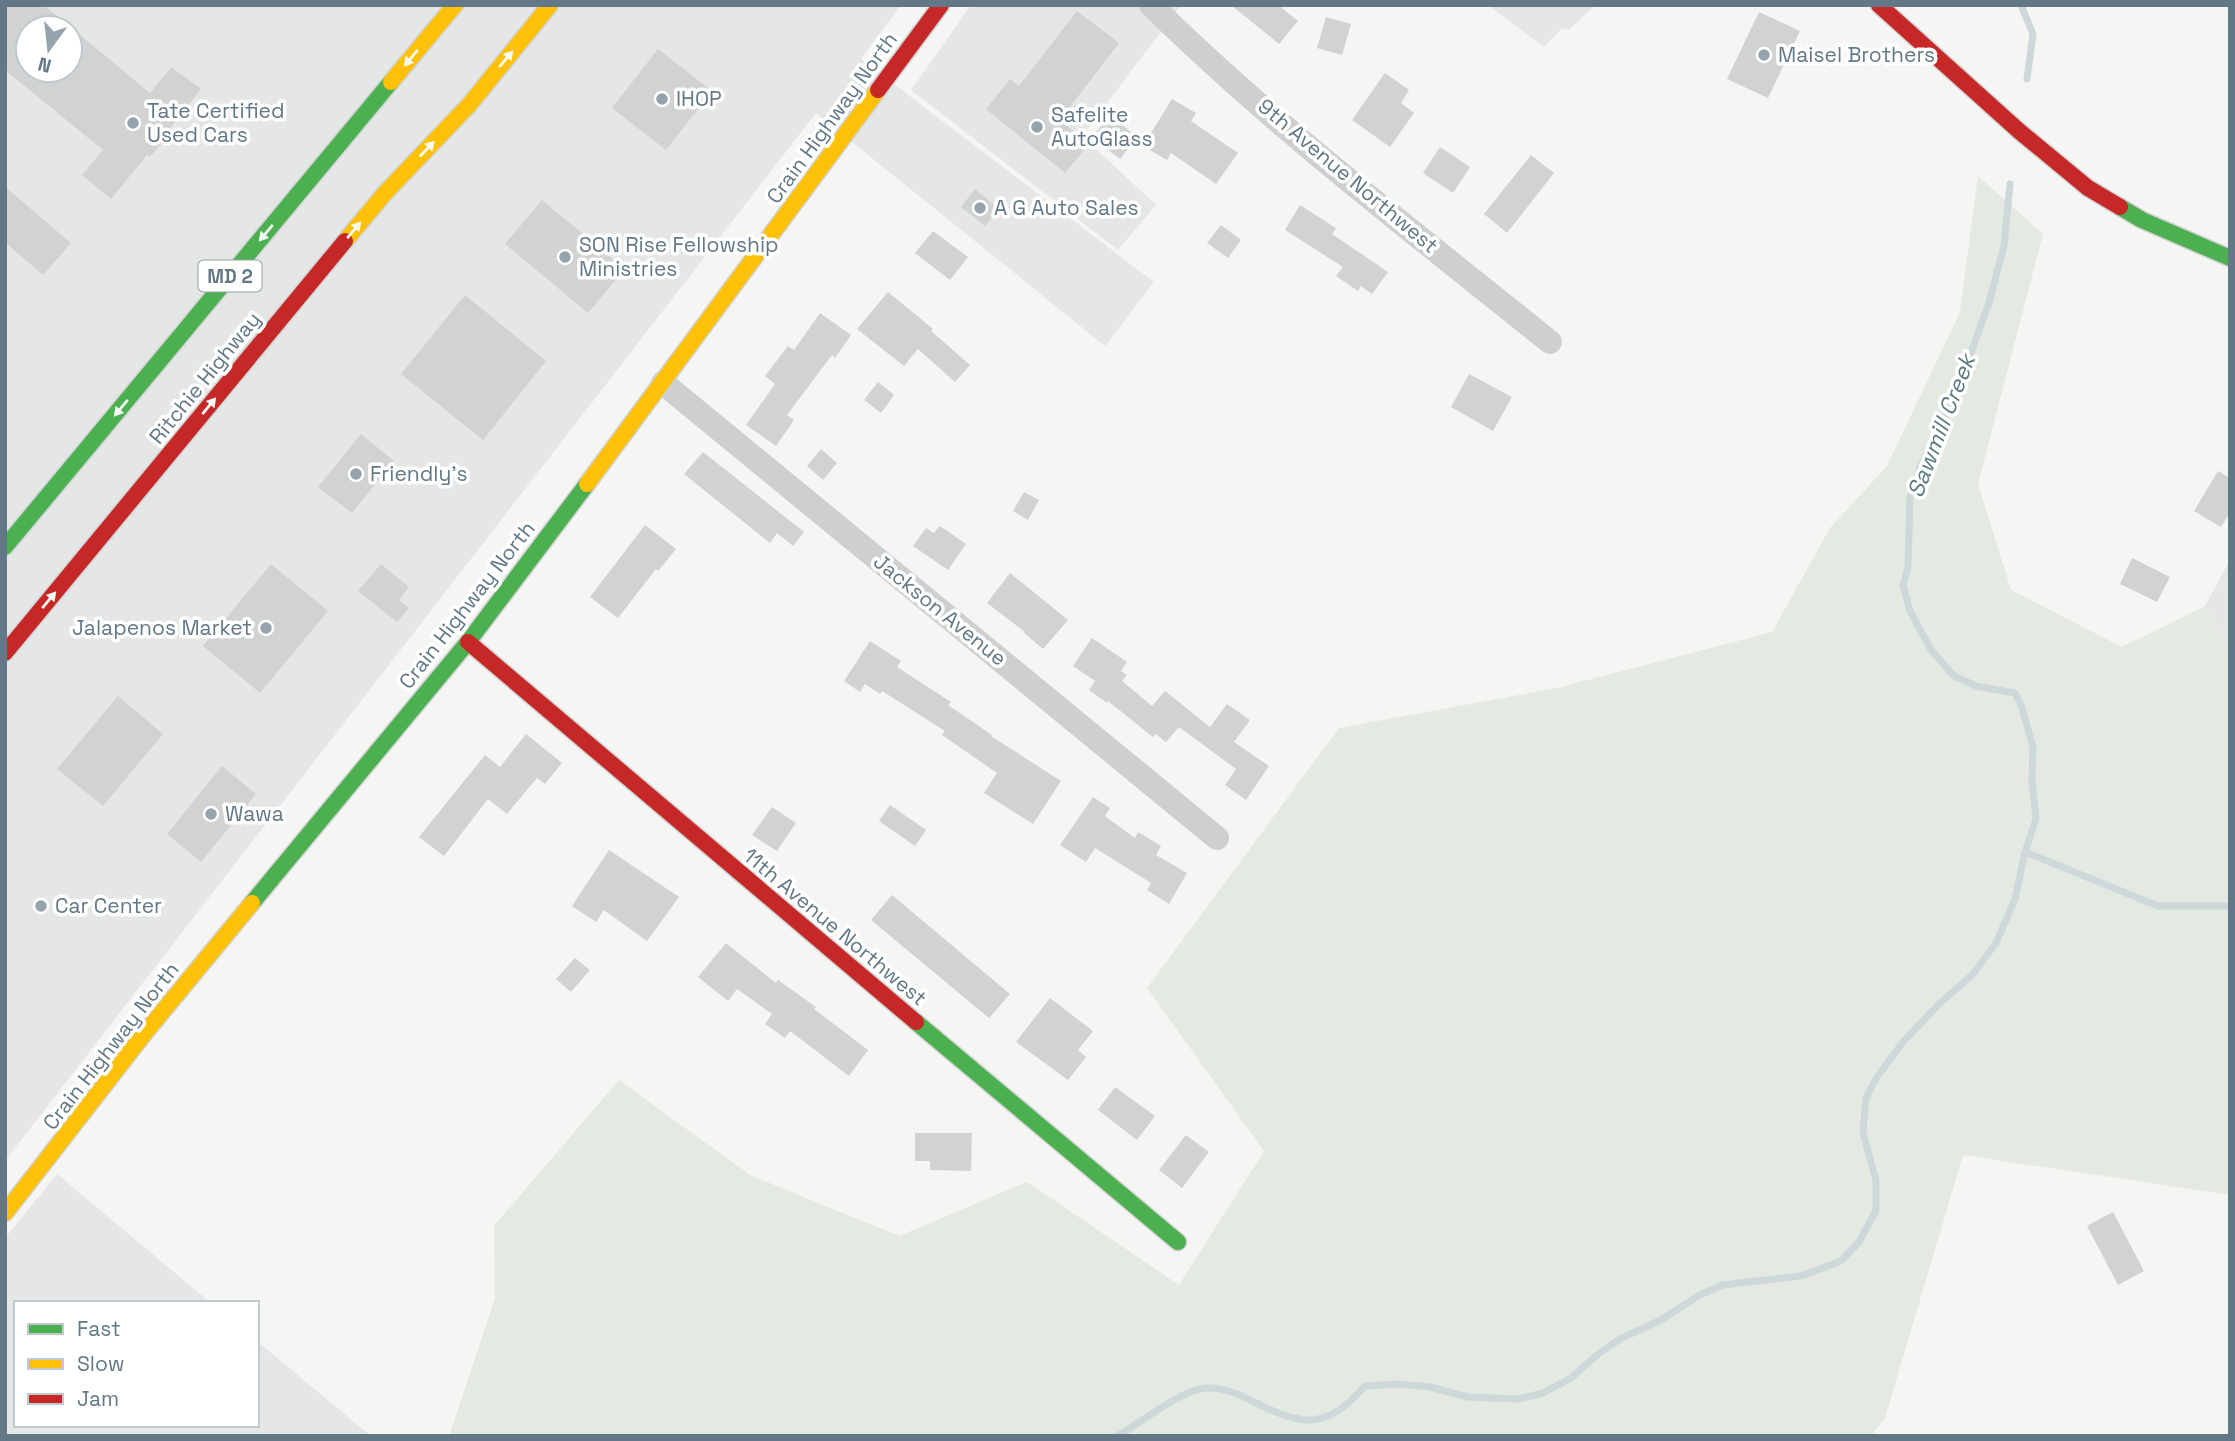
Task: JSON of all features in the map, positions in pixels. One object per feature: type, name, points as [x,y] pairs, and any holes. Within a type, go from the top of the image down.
[{"type":"main road","name":"MD 2","points":[[5,547],[455,5]]},
{"type":"main road","name":"Ritchie Highway","points":[[5,653],[385,193],[469,106],[550,5]]},
{"type":"main road","name":"Crain Highway North","points":[[5,1213],[232,925],[468,642],[663,383],[940,5]]},
{"type":"main road","points":[[1879,5],[2019,131],[2088,188],[2142,220],[2230,258]]},
{"type":"main road","name":"11th Avenue Northwest","points":[[468,642],[1178,1242]]},
{"type":"street","name":"9th Avenue Northwest","points":[[1151,5],[1194,47],[1328,162],[1550,342]]},
{"type":"street","name":"Jackson Avenue","points":[[663,383],[1217,838]]},
{"type":"shaded area","points":[[5,5],[901,5],[861,59],[1154,282],[1105,346],[816,113],[5,1161]]},
{"type":"shaded area","points":[[971,5],[1181,5],[1082,136],[1156,205],[1118,250],[911,90]]},
{"type":"shaded area","points":[[1488,5],[1595,5],[1569,30],[1562,28],[1544,47]]},
{"type":"shaded area","points":[[1978,176],[2043,234],[1978,484],[2011,590],[2122,647],[2205,606],[2230,653],[2230,1195],[1963,1155],[1885,1418],[1871,1436],[449,1436],[495,1298],[494,1226],[619,1080],[750,1175],[899,1236],[1027,1182],[1179,1285],[1264,1151],[1147,988],[1339,728],[1557,688],[1772,632],[1830,528],[1887,466],[1960,312]]},
{"type":"shaded area","points":[[2230,560],[2230,653],[2205,606]]},
{"type":"shaded area","points":[[57,1174],[209,1301],[14,1301],[14,1427],[259,1427],[259,1343],[371,1436],[5,1436],[5,1238]]},
{"type":"building","points":[[5,5],[44,5],[55,14],[14,14],[14,77],[5,70]]},
{"type":"building","points":[[1231,5],[1278,5],[1298,21],[1279,44]]},
{"type":"building","points":[[1077,11],[1119,43],[1060,120],[1089,144],[1065,173],[986,109],[1010,79],[1019,86]]},
{"type":"building","name":"Maisel Brothers","points":[[1759,12],[1800,31],[1768,98],[1727,79]]},
{"type":"building","points":[[1326,17],[1351,24],[1342,55],[1317,48]]},
{"type":"building","points":[[84,38],[150,93],[171,67],[201,89],[164,136],[166,138],[150,157],[147,155],[111,199],[82,175],[103,150],[22,84],[84,84]]},
{"type":"building","name":"IHOP","points":[[658,49],[712,91],[666,150],[612,108]]},
{"type":"building","points":[[1385,73],[1409,90],[1401,103],[1414,113],[1390,147],[1352,120]]},
{"type":"building","points":[[1172,99],[1196,113],[1191,121],[1238,153],[1216,184],[1171,153],[1167,160],[1143,146]]},
{"type":"building","points":[[1110,115],[1137,137],[1120,159],[1092,137]]},
{"type":"building","points":[[1440,147],[1470,167],[1453,193],[1423,173]]},
{"type":"building","points":[[1531,155],[1554,173],[1507,233],[1484,214]]},
{"type":"building","points":[[5,187],[71,243],[43,275],[5,242]]},
{"type":"building","name":"A G Auto Sales","points":[[975,189],[999,209],[985,226],[961,207]]},
{"type":"building","name":"SON Rise Fellowship Ministries","points":[[542,200],[625,269],[588,313],[505,244]]},
{"type":"building","points":[[1300,205],[1336,228],[1332,234],[1388,272],[1372,294],[1361,286],[1358,291],[1336,276],[1343,267],[1285,230]]},
{"type":"building","points":[[1221,225],[1241,240],[1228,258],[1207,243]]},
{"type":"building","points":[[933,231],[968,257],[950,280],[915,253]]},
{"type":"building","points":[[888,292],[933,329],[931,331],[970,365],[955,382],[918,349],[904,366],[857,329]]},
{"type":"building","points":[[465,295],[546,361],[483,440],[401,374]]},
{"type":"building","points":[[820,313],[851,335],[835,358],[832,355],[787,415],[794,420],[776,446],[746,425],[775,384],[765,376],[788,346],[794,350]]},
{"type":"building","points":[[1469,374],[1512,397],[1493,431],[1451,407]]},
{"type":"building","points":[[878,382],[894,395],[881,413],[864,400]]},
{"type":"building","name":"Friendly's","points":[[361,434],[394,461],[352,513],[318,487]]},
{"type":"building","points":[[821,449],[837,463],[823,480],[807,466]]},
{"type":"building","points":[[703,452],[804,532],[793,546],[777,533],[770,543],[684,474]]},
{"type":"building","points":[[2218,471],[2230,478],[2230,512],[2221,527],[2194,511]]},
{"type":"building","points":[[1024,492],[1039,500],[1028,520],[1013,511]]},
{"type":"building","points":[[645,525],[676,549],[658,571],[656,569],[618,618],[590,597]]},
{"type":"building","points":[[940,526],[966,544],[948,570],[913,546],[926,528],[934,533]]},
{"type":"building","points":[[2132,558],[2170,577],[2157,602],[2120,584]]},
{"type":"building","name":"Jalapenos Market","points":[[271,564],[328,611],[260,693],[203,646]]},
{"type":"building","points":[[381,564],[409,587],[399,600],[409,608],[397,622],[358,591]]},
{"type":"building","points":[[1010,573],[1068,620],[1043,649],[987,603]]},
{"type":"building","points":[[1092,638],[1127,662],[1121,671],[1127,675],[1122,681],[1152,706],[1165,691],[1210,727],[1227,704],[1250,720],[1234,742],[1269,766],[1246,800],[1225,785],[1236,769],[1179,727],[1166,742],[1156,734],[1153,737],[1108,701],[1107,703],[1089,690],[1095,681],[1073,666]]},
{"type":"building","points":[[870,641],[901,661],[897,667],[951,702],[948,705],[1061,781],[1033,824],[984,793],[997,773],[942,735],[945,731],[882,691],[880,694],[865,684],[860,692],[844,681]]},
{"type":"building","points":[[118,696],[163,734],[103,806],[57,769]]},
{"type":"building","points":[[526,734],[562,763],[545,784],[537,778],[507,814],[488,799],[444,856],[419,837],[485,755],[500,767]]},
{"type":"building","name":"Wawa","points":[[222,766],[256,794],[201,862],[167,834]]},
{"type":"building","points":[[1093,797],[1110,808],[1105,816],[1135,838],[1138,832],[1161,846],[1156,855],[1187,873],[1169,904],[1147,890],[1151,883],[1095,848],[1086,862],[1060,845]]},
{"type":"building","points":[[890,805],[926,830],[915,846],[879,821]]},
{"type":"building","points":[[772,807],[796,823],[777,851],[752,835]]},
{"type":"building","points":[[609,850],[679,897],[647,941],[604,910],[596,922],[572,906]]},
{"type":"building","points":[[892,895],[1010,994],[989,1018],[871,920]]},
{"type":"building","points":[[726,943],[776,983],[778,980],[816,1007],[814,1009],[868,1050],[849,1076],[790,1031],[785,1038],[765,1024],[772,1014],[737,989],[728,1001],[698,977]]},
{"type":"building","points":[[575,958],[590,970],[571,992],[556,979]]},
{"type":"building","points":[[1050,998],[1093,1031],[1078,1050],[1086,1057],[1068,1080],[1016,1042]]},
{"type":"building","points":[[1115,1087],[1155,1116],[1137,1140],[1098,1110]]},
{"type":"building","points":[[915,1133],[972,1133],[971,1171],[930,1170],[930,1161],[915,1161]]},
{"type":"building","points":[[1186,1135],[1209,1152],[1182,1188],[1159,1170]]},
{"type":"building","points":[[2113,1212],[2144,1271],[2118,1285],[2087,1226]]},
{"type":"waterway","name":"Sawmill Creek","points":[[2021,5],[2033,34],[2027,79]]},
{"type":"waterway","name":"Sawmill Creek","points":[[1117,1436],[1184,1395],[1206,1388],[1230,1392],[1285,1416],[1312,1420],[1338,1411],[1365,1386],[1398,1384],[1430,1387],[1468,1397],[1518,1399],[1543,1393],[1571,1378],[1620,1339],[1661,1320],[1698,1296],[1722,1285],[1801,1276],[1841,1261],[1859,1242],[1876,1210],[1876,1181],[1863,1132],[1866,1098],[1877,1077],[1903,1042],[1938,1005],[1973,974],[1996,943],[2015,899],[2025,852],[2036,819],[2032,779],[2033,747],[2015,693],[1976,686],[1954,676],[1931,650],[1910,611],[1903,586],[1908,567],[1910,496],[1969,358],[1989,303],[2004,246],[2010,184]]},
{"type":"waterway","points":[[2025,852],[2158,906],[2230,906]]},
{"type":"traffic: fast","points":[[5,547],[391,82]]},
{"type":"traffic: fast","points":[[2120,207],[2142,220],[2230,258]]},
{"type":"traffic: fast","points":[[252,903],[468,642],[587,484]]},
{"type":"traffic: fast","points":[[916,1022],[1178,1242]]},
{"type":"traffic: slow","points":[[391,82],[455,5]]},
{"type":"traffic: slow","points":[[345,241],[385,193],[469,105],[550,5]]},
{"type":"traffic: slow","points":[[587,484],[878,90]]},
{"type":"traffic: slow","points":[[5,1213],[144,1034],[252,903]]},
{"type":"traffic: jam","points":[[878,90],[941,5]]},
{"type":"traffic: jam","points":[[1879,5],[2019,131],[2088,188],[2120,207]]},
{"type":"traffic: jam","points":[[5,653],[345,241]]},
{"type":"traffic: jam","points":[[468,642],[916,1022]]},
{"type":"place","name":"Maisel Brothers","points":[[1764,55]]},
{"type":"place","name":"IHOP","points":[[662,99]]},
{"type":"place","name":"Tate Certified Used Cars","points":[[133,123]]},
{"type":"place","name":"Safelite AutoGlass","points":[[1037,127]]},
{"type":"place","name":"A G Auto Sales","points":[[980,208]]},
{"type":"place","name":"SON Rise Fellowship Ministries","points":[[565,257]]},
{"type":"place","name":"Friendly's","points":[[356,474]]},
{"type":"place","name":"Jalapenos Market","points":[[266,628]]},
{"type":"place","name":"Wawa","points":[[211,814]]},
{"type":"place","name":"Car Center","points":[[41,906]]}]
